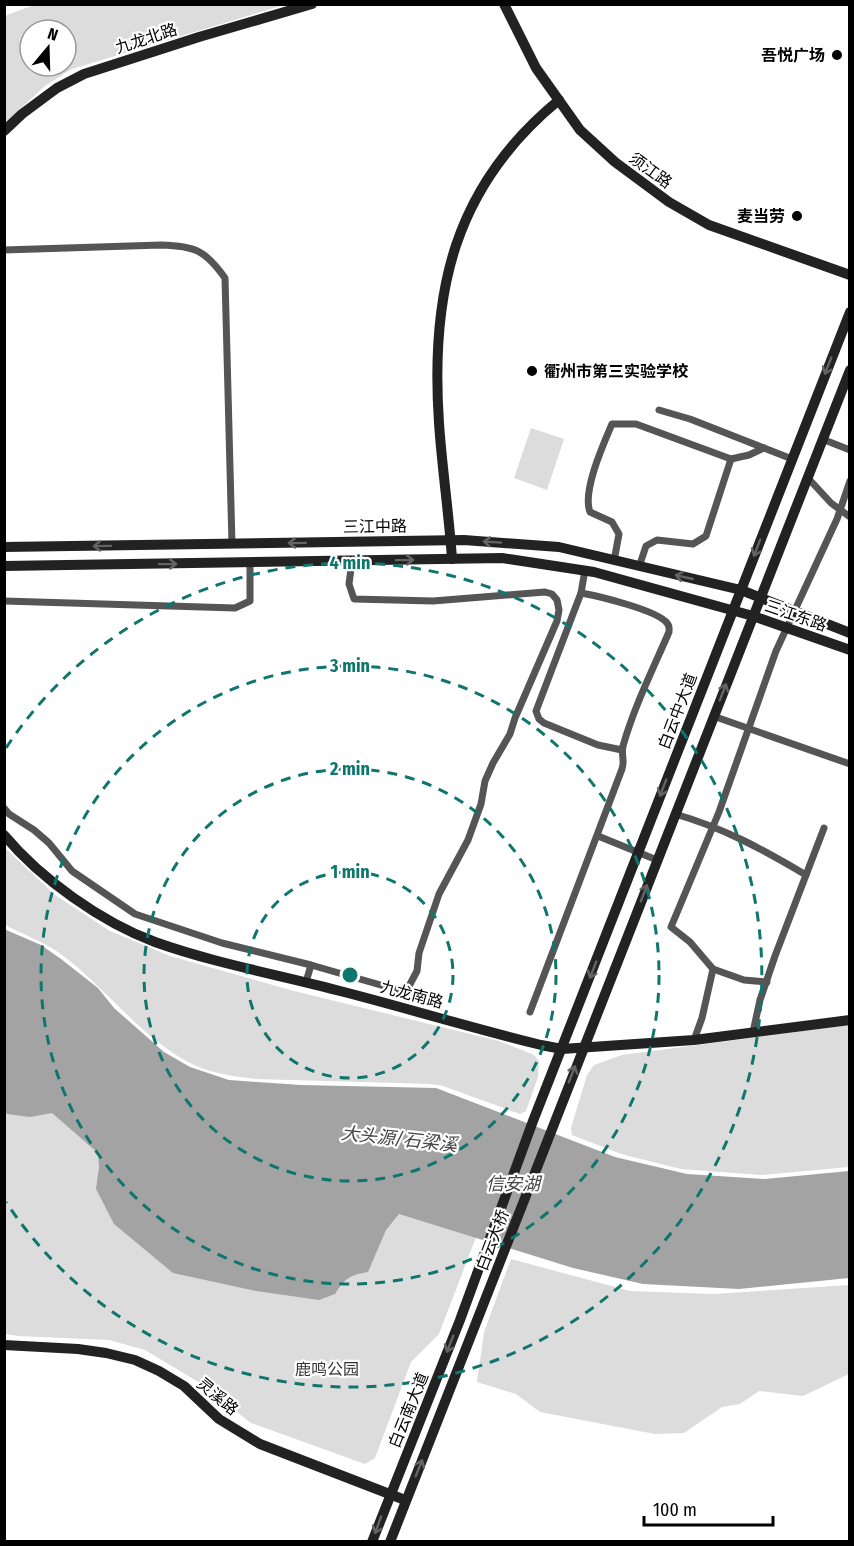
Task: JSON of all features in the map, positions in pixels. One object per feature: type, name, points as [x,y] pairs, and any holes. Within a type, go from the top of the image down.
[{"type":"main road","name":"九龙北路","points":[[4,131],[22,114],[57,88],[84,74],[312,4]]},
{"type":"main road","name":"须江路","points":[[504,4],[536,68],[580,130],[615,162],[679,208],[709,225],[849,275]]},
{"type":"main road","points":[[452,559],[438,422],[438,326],[450,267],[470,207],[487,178],[507,150],[534,121],[559,100]]},
{"type":"main road","name":"白云中大道","points":[[533,1121],[849,312]]},
{"type":"main road","points":[[583,1048],[849,370]]},
{"type":"main road","name":"三江中路","points":[[4,547],[451,540],[559,547],[741,590]]},
{"type":"main road","name":"三江中路","points":[[4,566],[501,558],[585,570],[733,611]]},
{"type":"main road","name":"三江东路","points":[[741,590],[849,633]]},
{"type":"main road","name":"三江东路","points":[[733,611],[787,627],[849,650]]},
{"type":"main road","name":"九龙南路","points":[[4,836],[53,884],[108,919],[153,941],[207,958],[562,1049],[694,1040],[849,1020]]},
{"type":"main road","name":"白云大桥","points":[[487,1295],[583,1048]]},
{"type":"main road","name":"白云大桥","points":[[471,1289],[533,1121]]},
{"type":"main road","name":"白云南大道","points":[[372,1542],[471,1289]]},
{"type":"main road","name":"白云南大道","points":[[390,1542],[487,1295]]},
{"type":"main road","name":"灵溪路","points":[[4,1345],[78,1349],[135,1360],[184,1386],[219,1419],[260,1444],[405,1500]]},
{"type":"street","points":[[4,250],[186,246],[197,250],[213,262],[225,278],[232,544]]},
{"type":"street","points":[[659,410],[792,459]]},
{"type":"street","points":[[614,561],[619,534],[612,522],[590,512],[587,506],[602,447],[612,424],[636,423],[731,459],[749,455],[764,448]]},
{"type":"street","points":[[822,439],[849,450]]},
{"type":"street","points":[[639,567],[646,546],[657,540],[693,544],[706,536],[731,459]]},
{"type":"street","points":[[807,477],[849,517]]},
{"type":"street","points":[[767,982],[744,980],[713,969],[690,942],[671,927],[713,826],[776,651],[840,510],[849,481]]},
{"type":"street","points":[[4,808],[9,814],[42,836],[72,871],[135,914],[222,943],[398,990],[408,988],[417,971],[419,953],[439,894],[468,840],[481,804],[485,781],[510,734],[547,647],[559,610],[557,600],[552,594],[545,592],[433,601],[354,599],[349,585],[352,561]]},
{"type":"street","points":[[4,601],[235,608],[250,601],[250,563]]},
{"type":"street","points":[[585,570],[581,593],[536,711],[539,720],[544,723],[598,745],[622,750]]},
{"type":"street","points":[[530,1011],[624,766],[622,750],[632,720],[669,632],[666,621],[634,606],[581,593]]},
{"type":"street","points":[[713,716],[849,764]]},
{"type":"street","points":[[675,814],[713,826],[756,846],[806,875]]},
{"type":"street","points":[[753,1032],[760,1000],[824,828]]},
{"type":"street","points":[[598,836],[657,860]]},
{"type":"street","points":[[306,982],[311,965]]},
{"type":"street","points":[[694,1040],[702,1018],[713,969]]},
{"type":"green space","points":[[37,4],[284,5],[78,67],[78,18],[18,18],[18,78],[58,78],[45,86],[5,123],[4,16]]},
{"type":"green space","points":[[531,428],[564,439],[547,490],[514,478]]},
{"type":"green space","points":[[5,848],[55,895],[110,931],[170,956],[294,991],[499,1041],[534,1055],[539,1061],[538,1077],[526,1111],[520,1114],[443,1086],[431,1084],[255,1079],[212,1071],[188,1062],[153,1038],[91,979],[58,952],[5,925]]},
{"type":"green space","points":[[849,1025],[849,1167],[761,1175],[681,1169],[621,1154],[572,1135],[571,1128],[587,1075],[594,1065],[622,1055]]},
{"type":"green space","name":"鹿鸣公园","points":[[4,1098],[51,1109],[386,1217],[399,1209],[478,1232],[439,1334],[411,1362],[375,1458],[365,1464],[251,1423],[200,1383],[145,1350],[109,1340],[5,1334]]},
{"type":"green space","points":[[511,1259],[630,1291],[713,1294],[849,1285],[849,1374],[803,1396],[759,1391],[740,1404],[722,1407],[684,1433],[655,1434],[540,1412],[516,1394],[477,1382],[484,1332]]},
{"type":"water","points":[[4,929],[41,945],[61,959],[98,988],[114,1008],[164,1052],[190,1067],[229,1080],[301,1085],[436,1088],[615,1157],[687,1174],[765,1179],[849,1171],[849,1278],[739,1289],[643,1284],[573,1268],[399,1214],[386,1230],[368,1272],[348,1278],[335,1294],[319,1300],[256,1291],[173,1273],[114,1224],[96,1189],[98,1153],[52,1113],[30,1117],[7,1114],[5,1110]]},
{"type":"place","name":"吾悦广场","points":[[837,55]]},
{"type":"place","name":"麦当劳","points":[[797,216]]},
{"type":"place","name":"衢州市第三实验学校","points":[[532,371]]},
{"type":"water label","name":"大头源/石梁溪","points":[[399,1139]]},
{"type":"water label","name":"信安湖","points":[[513,1184]]}]
